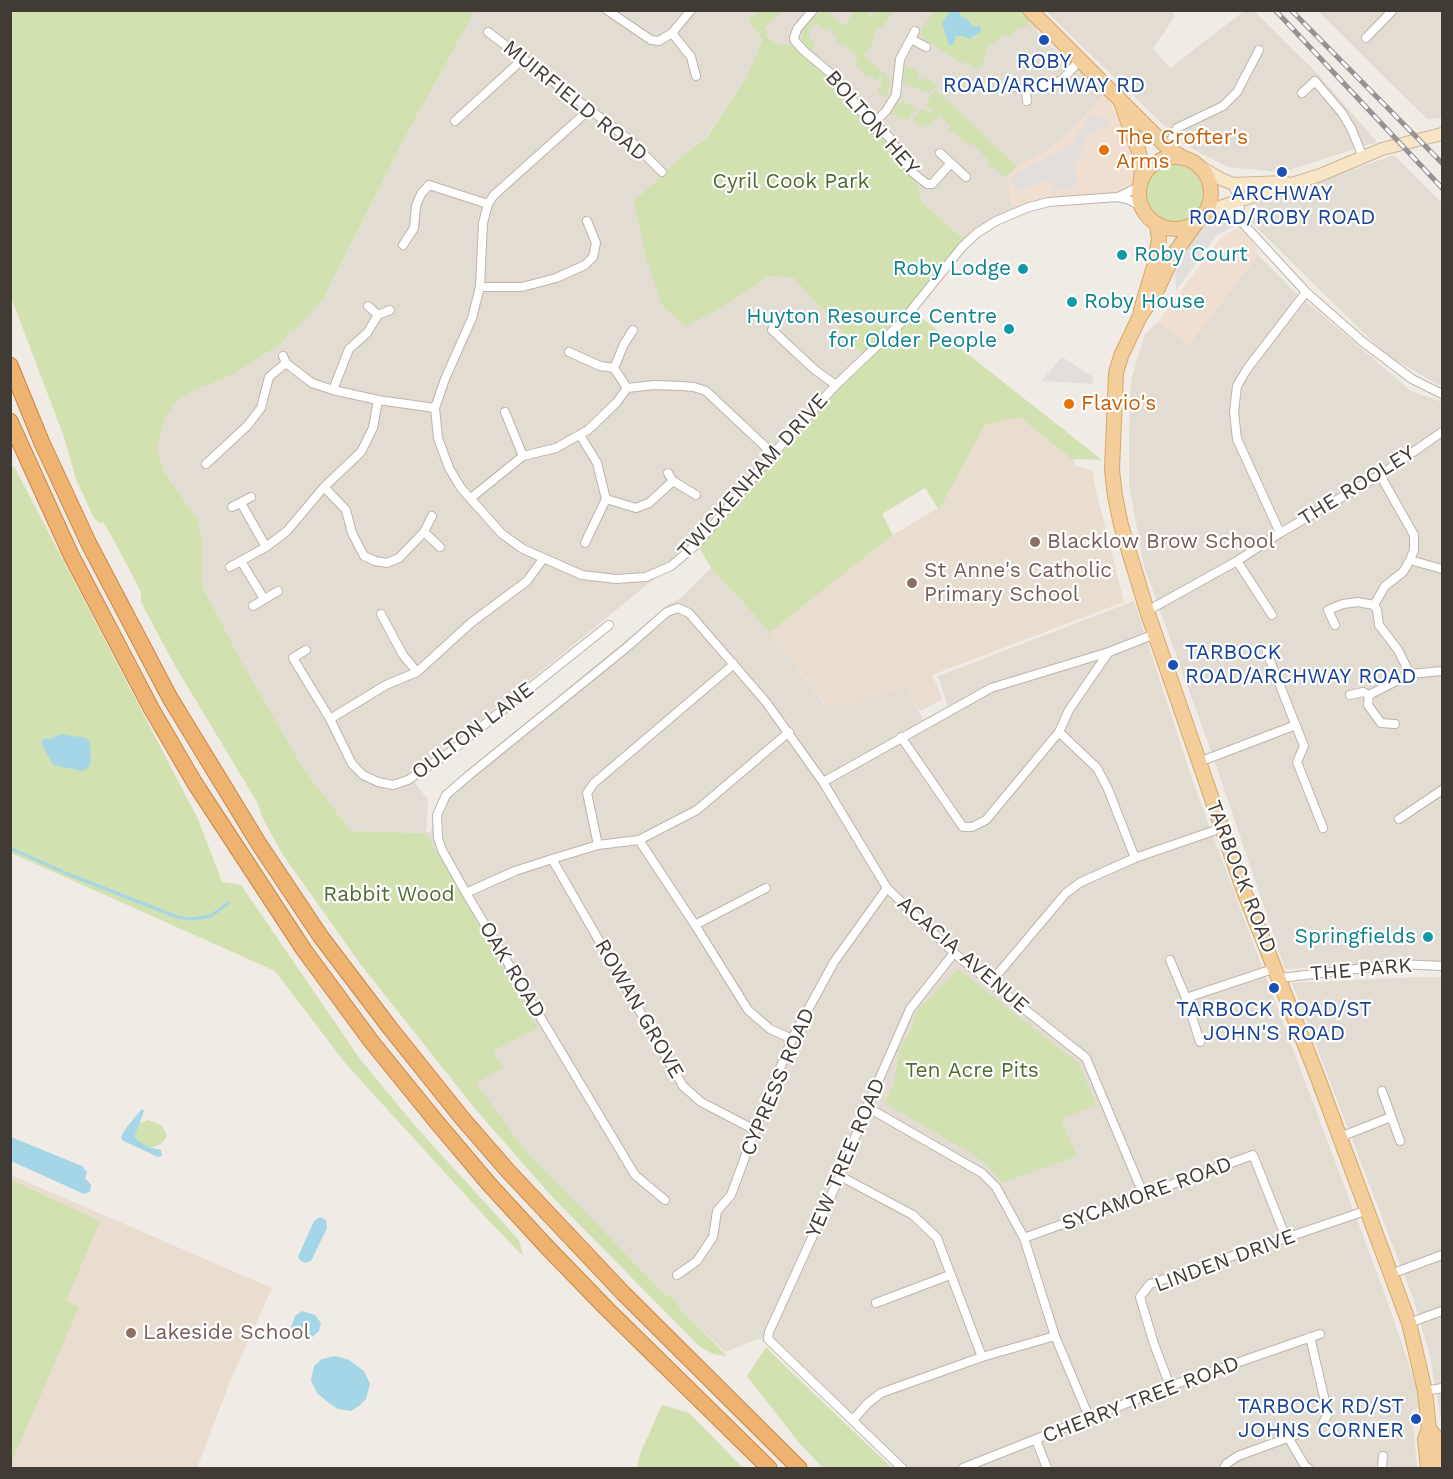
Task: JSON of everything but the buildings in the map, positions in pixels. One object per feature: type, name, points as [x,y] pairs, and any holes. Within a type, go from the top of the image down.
[{"type":"highway","points":[[10,365],[42,443],[89,544],[170,698],[259,844],[321,937],[390,1028],[508,1171],[623,1293],[799,1468]]},
{"type":"highway","points":[[10,421],[71,555],[151,708],[211,809],[311,959],[371,1041],[503,1199],[606,1308],[768,1468]]},
{"type":"main road","points":[[1030,10],[1168,148],[1183,158],[1233,184],[1298,182]]},
{"type":"main road","points":[[1119,98],[1142,164],[1141,206],[1157,225],[1177,230],[1196,223],[1207,211],[1212,189],[1202,168]]},
{"type":"main road","points":[[1207,211],[1298,182],[1382,149],[1443,134]]},
{"type":"main road","points":[[1140,184],[1154,164],[1173,157],[1183,158]]},
{"type":"main road","name":"TARBOCK ROAD","points":[[1196,223],[1174,254],[1121,356],[1116,373],[1112,470],[1114,496],[1147,611],[1245,894],[1278,973],[1409,1323],[1425,1392],[1429,1429],[1425,1439],[1428,1468]]},
{"type":"main road","name":"TARBOCK ROAD","points":[[1139,318],[1155,263],[1159,239],[1157,225]]},
{"type":"main road","name":"TARBOCK ROAD","points":[[1429,1429],[1436,1436],[1440,1468]]},
{"type":"street","points":[[607,10],[651,40],[659,41],[672,33],[691,10]]},
{"type":"street","name":"BOLTON HEY","points":[[813,10],[797,29],[795,41],[835,77],[861,111],[894,143],[909,169],[927,184],[932,184],[951,163]]},
{"type":"street","points":[[1366,38],[1393,10]]},
{"type":"street","name":"MUIRFIELD ROAD","points":[[488,32],[631,141],[662,172]]},
{"type":"street","points":[[672,33],[691,57],[696,76]]},
{"type":"street","points":[[874,123],[896,95],[898,65],[913,35],[926,47]]},
{"type":"street","points":[[1168,148],[1177,128],[1223,106],[1237,92],[1259,50]]},
{"type":"street","points":[[455,121],[524,58]]},
{"type":"street","points":[[1013,86],[1027,96],[1039,85],[1062,80],[1080,60]]},
{"type":"street","points":[[1302,93],[1315,81],[1342,113],[1363,157]]},
{"type":"street","points":[[404,245],[414,228],[416,206],[421,194],[429,185],[488,204],[494,195],[590,109]]},
{"type":"street","name":"BOLTON HEY","points":[[940,153],[966,177]]},
{"type":"street","name":"TWICKENHAM DRIVE","points":[[1117,197],[1140,184]]},
{"type":"street","points":[[1233,184],[1239,201],[1241,222]]},
{"type":"street","name":"TWICKENHAM DRIVE","points":[[488,204],[483,223],[480,287],[472,318],[435,408],[438,438],[449,468],[502,534],[523,549],[582,575],[616,579],[646,577],[671,566],[698,544],[773,454],[836,385],[901,323],[949,262],[977,233],[996,221],[1029,207],[1048,202],[1117,197],[1141,206]]},
{"type":"street","points":[[1226,205],[1306,292],[1363,342],[1412,379],[1443,394]]},
{"type":"street","points":[[480,287],[522,287],[556,278],[585,265],[593,257],[596,243],[587,220]]},
{"type":"street","points":[[1280,533],[1238,439],[1234,412],[1237,386],[1247,369],[1306,292]]},
{"type":"street","points":[[368,306],[378,315]]},
{"type":"street","points":[[333,390],[349,350],[367,333],[378,315],[390,310]]},
{"type":"street","points":[[778,316],[772,330],[814,370],[836,385]]},
{"type":"street","points":[[614,368],[633,330]]},
{"type":"street","points":[[569,352],[600,366],[614,368],[627,388]]},
{"type":"street","points":[[206,464],[247,426],[261,408],[269,377],[284,359],[312,383],[333,390],[378,400],[435,408]]},
{"type":"street","points":[[471,498],[524,456],[556,448],[588,430],[627,388],[694,387],[706,391],[773,454]]},
{"type":"street","points":[[230,567],[266,547],[287,531],[324,487],[361,452],[373,428],[378,400]]},
{"type":"street","points":[[505,412],[524,456]]},
{"type":"street","name":"THE ROOLEY","points":[[1147,611],[1237,561],[1280,533],[1380,475],[1443,432]]},
{"type":"street","points":[[580,435],[597,463],[606,499],[585,543]]},
{"type":"street","points":[[1374,605],[1385,586],[1402,572],[1414,550],[1414,535],[1380,475]]},
{"type":"street","points":[[606,499],[636,508],[649,503],[671,477],[696,495]]},
{"type":"street","points":[[324,487],[345,510],[352,533],[364,556],[375,561],[387,562],[399,558],[424,532],[432,516]]},
{"type":"street","points":[[232,507],[251,497]]},
{"type":"street","points":[[241,503],[266,547]]},
{"type":"street","points":[[424,532],[440,547]]},
{"type":"street","points":[[330,719],[386,685],[417,672],[472,622],[527,581],[543,559]]},
{"type":"street","points":[[1410,560],[1443,569]]},
{"type":"street","points":[[241,561],[264,599]]},
{"type":"street","points":[[1237,561],[1272,615]]},
{"type":"street","points":[[253,606],[278,591]]},
{"type":"street","points":[[1335,625],[1328,610],[1343,604],[1358,602],[1374,605],[1379,625],[1398,650],[1410,674]]},
{"type":"street","name":"ACACIA AVENUE","points":[[678,608],[689,613],[789,732],[823,782],[887,888],[954,953],[1086,1058],[1144,1196]]},
{"type":"street","name":"OAK ROAD","points":[[665,1200],[635,1175],[466,893],[442,850],[438,838],[437,815],[446,795],[667,612],[678,608]]},
{"type":"street","points":[[381,614],[403,655],[417,672]]},
{"type":"street","name":"OULTON LANE","points":[[306,650],[293,658],[330,719],[352,764],[363,775],[378,783],[393,785],[408,780],[450,753],[609,625]]},
{"type":"street","points":[[823,782],[991,688],[1109,652],[1155,634]]},
{"type":"street","points":[[901,737],[963,826],[972,827],[986,820],[1059,732],[1069,710],[1109,652]]},
{"type":"street","points":[[1268,652],[1304,746],[1297,762],[1323,828]]},
{"type":"street","points":[[598,845],[587,793],[594,783],[734,664]]},
{"type":"street","points":[[1369,695],[1410,674],[1443,671]]},
{"type":"street","points":[[1350,695],[1363,692],[1369,695]]},
{"type":"street","points":[[1369,695],[1368,705],[1381,723],[1395,724]]},
{"type":"street","points":[[1199,762],[1296,725]]},
{"type":"street","points":[[466,893],[515,871],[552,859],[598,845],[639,840],[697,810],[789,732]]},
{"type":"street","points":[[1059,732],[1097,768],[1108,789],[1134,858]]},
{"type":"street","points":[[1400,819],[1443,790]]},
{"type":"street","points":[[991,982],[1066,893],[1081,882],[1134,858],[1222,828]]},
{"type":"street","points":[[639,840],[748,1010],[770,1029],[792,1039]]},
{"type":"street","name":"ROWAN GROVE","points":[[552,859],[683,1086],[701,1102],[754,1130]]},
{"type":"street","points":[[695,925],[766,888]]},
{"type":"street","name":"CYPRESS ROAD","points":[[677,1275],[697,1261],[713,1238],[717,1210],[730,1195],[792,1039],[834,962],[887,888]]},
{"type":"street","name":"YEW TREE ROAD","points":[[853,1420],[768,1339],[910,1009],[954,953]]},
{"type":"street","points":[[1170,960],[1186,998],[1200,1042]]},
{"type":"street","name":"THE PARK","points":[[1186,998],[1278,973],[1400,964],[1443,966]]},
{"type":"street","points":[[1382,1091],[1400,1141]]},
{"type":"street","points":[[867,1107],[982,1173],[996,1186],[1024,1238],[1055,1335],[1089,1417]]},
{"type":"street","points":[[1340,1137],[1391,1118]]},
{"type":"street","name":"SYCAMORE ROAD","points":[[1024,1238],[1253,1155],[1286,1238]]},
{"type":"street","points":[[840,1176],[913,1215],[937,1238],[982,1357]]},
{"type":"street","name":"LINDEN DRIVE","points":[[1170,1386],[1140,1297],[1150,1284],[1368,1210]]},
{"type":"street","points":[[1391,1274],[1443,1255]]},
{"type":"street","points":[[876,1303],[950,1275]]},
{"type":"street","points":[[1409,1323],[1443,1311]]},
{"type":"street","name":"CHERRY TREE ROAD","points":[[963,1468],[1170,1386],[1320,1334]]},
{"type":"street","points":[[902,1468],[853,1420],[867,1404],[881,1393],[982,1357],[1055,1335]]},
{"type":"street","points":[[1310,1337],[1328,1414],[1323,1423]]},
{"type":"street","points":[[1425,1392],[1443,1388]]},
{"type":"street","points":[[1224,1468],[1238,1456],[1298,1434]]},
{"type":"street","points":[[1288,1437],[1308,1468]]},
{"type":"street","points":[[1036,1440],[1047,1468]]},
{"type":"street","points":[[1382,1468],[1383,1456]]},
{"type":"shaded area","points":[[475,11],[1020,11],[1033,21],[1039,35],[1050,46],[1065,55],[1104,94],[1075,127],[1045,152],[1008,171],[1012,213],[968,242],[924,205],[918,184],[903,168],[893,149],[855,111],[827,78],[791,45],[779,45],[766,36],[763,39],[746,78],[706,137],[634,201],[729,303],[768,276],[794,278],[866,358],[697,544],[463,735],[410,770],[415,783],[428,800],[426,832],[431,832],[435,808],[441,795],[669,604],[681,598],[711,568],[770,632],[824,703],[905,686],[923,719],[948,707],[938,676],[1134,601],[1194,785],[1383,1289],[1423,1406],[1412,1411],[1417,1468],[902,1468],[773,1339],[757,1339],[725,1352],[669,1295],[667,1296],[525,1150],[475,1082],[493,1051],[537,1028],[426,833],[351,831],[305,771],[244,666],[202,586],[202,540],[198,520],[164,471],[157,448],[165,418],[176,402],[188,393],[230,376],[281,344],[291,329],[299,324],[323,299],[403,141]]},
{"type":"shaded area","points":[[1046,11],[1171,11],[1175,16],[1153,49],[1170,68],[1244,11],[1254,11],[1316,72],[1377,142],[1282,172],[1227,167],[1182,143]]},
{"type":"shaded area","points":[[1318,11],[1442,11],[1442,118],[1427,119]]},
{"type":"shaded area","points":[[1104,94],[1118,116],[1138,172],[1134,184],[1117,197],[1049,202],[1012,213],[1007,171],[1045,152],[1075,127]]},
{"type":"shaded area","points":[[1094,114],[1099,118],[1105,116],[1110,126],[1085,134],[1081,158],[1074,164],[1078,189],[1053,190],[1050,182],[1045,181],[1017,191],[1011,176],[1075,141],[1077,132],[1087,126],[1085,118]]},
{"type":"shaded area","points":[[1394,155],[1442,203],[1442,387],[1385,354],[1251,222],[1256,203]]},
{"type":"shaded area","points":[[1227,209],[1241,222],[1216,236],[1176,291],[1175,271],[1180,258],[1198,230],[1218,212]]},
{"type":"shaded area","points":[[1239,228],[1254,243],[1258,255],[1189,345],[1158,322],[1218,241],[1227,233]]},
{"type":"shaded area","points":[[1258,255],[1293,290],[1411,391],[1442,402],[1442,962],[1285,969],[1217,768],[1144,566],[1129,485],[1129,439],[1131,380],[1145,334],[1158,322],[1189,344]]},
{"type":"shaded area","points":[[1062,357],[1093,377],[1093,384],[1041,381]]},
{"type":"shaded area","points":[[1020,417],[1075,459],[1074,465],[1093,471],[1124,602],[932,675],[943,699],[920,711],[905,687],[831,711],[770,632],[893,535],[936,509],[939,510],[985,425]]},
{"type":"shaded area","points":[[1442,977],[1442,1425],[1429,1352],[1413,1298],[1292,983]]},
{"type":"shaded area","name":"Lakeside School","points":[[11,1175],[272,1288],[231,1379],[197,1468],[11,1468]]},
{"type":"green space","name":"Rabbit Wood","points":[[10,11],[475,11],[403,141],[323,299],[294,331],[291,330],[281,344],[230,376],[188,393],[176,402],[165,418],[157,448],[164,471],[198,520],[202,540],[202,586],[244,666],[305,771],[351,831],[426,833],[538,1028],[493,1051],[503,1068],[476,1083],[525,1150],[667,1296],[669,1294],[727,1356],[713,1354],[700,1347],[555,1200],[477,1111],[361,965],[281,852],[263,819],[257,802],[174,664],[141,602],[141,592],[116,544],[103,522],[99,523],[94,518],[76,479],[64,437],[11,297]]},
{"type":"green space","name":"Cyril Cook Park","points":[[758,11],[781,12],[764,28],[769,32],[766,36],[779,45],[791,45],[827,78],[855,111],[888,141],[903,168],[918,185],[924,205],[968,242],[912,310],[1102,460],[1072,459],[1020,417],[985,425],[939,510],[925,488],[882,514],[893,535],[770,632],[711,568],[697,544],[773,454],[866,358],[794,278],[768,276],[729,303],[685,327],[662,305],[646,257],[634,201],[682,156],[707,137],[746,78],[763,39],[748,21]]},
{"type":"green space","points":[[854,11],[870,11],[868,12],[869,17],[875,11],[893,11],[882,28],[881,26],[872,34],[876,38],[863,55],[891,80],[886,99],[877,90],[883,78],[880,76],[876,81],[866,76],[855,64],[850,68],[858,59],[857,56],[848,49],[850,46],[847,44],[843,47],[837,41],[838,37],[830,35],[833,31],[829,27],[826,30],[815,23],[807,32],[811,36],[809,38],[816,44],[810,50],[802,41],[802,30],[819,13],[828,12],[845,27]]},
{"type":"green space","points":[[935,11],[950,11],[945,18],[944,30],[949,45],[954,43],[956,36],[969,39],[975,37],[981,29],[974,27],[966,18],[961,17],[960,11],[1022,11],[1029,22],[1009,37],[1003,34],[995,43],[989,45],[984,64],[980,68],[975,68],[963,61],[963,64],[921,37],[921,29]]},
{"type":"green space","points":[[905,65],[920,73],[917,79],[921,81],[924,77],[938,85],[928,93],[903,83]]},
{"type":"green space","points":[[936,90],[1017,167],[1004,178],[995,166],[992,169],[987,164],[989,161],[972,143],[970,145],[963,141],[951,130],[946,132],[951,126],[939,115],[929,126],[925,123],[922,127],[915,121],[911,122],[922,109],[930,113],[932,109],[926,107],[931,94],[933,95]]},
{"type":"green space","points":[[904,102],[917,108],[907,120],[891,114],[898,104]]},
{"type":"green space","points":[[1169,165],[1181,165],[1196,173],[1204,188],[1204,200],[1196,215],[1181,223],[1169,223],[1154,215],[1146,200],[1146,188],[1154,173]]},
{"type":"green space","points":[[14,466],[198,819],[222,882],[241,885],[360,1059],[416,1127],[519,1240],[523,1256],[346,1064],[275,971],[11,853],[10,469]]},
{"type":"green space","name":"Ten Acre Pits","points":[[958,969],[1079,1064],[1096,1105],[1061,1119],[1077,1156],[1002,1183],[987,1165],[971,1153],[885,1103],[894,1084],[899,1051],[912,1028],[917,1010]]},
{"type":"green space","points":[[148,1120],[161,1125],[166,1133],[166,1138],[162,1143],[154,1147],[148,1147],[136,1140],[135,1135],[139,1123]]},
{"type":"green space","points":[[11,1180],[100,1221],[66,1301],[79,1307],[11,1463]]},
{"type":"green space","points":[[766,1347],[892,1468],[823,1468],[800,1444],[747,1376]]},
{"type":"green space","points":[[662,1405],[689,1413],[743,1468],[637,1468],[640,1454]]},
{"type":"water","points":[[950,11],[960,11],[961,17],[966,18],[974,27],[980,26],[979,33],[969,39],[956,36],[953,45],[949,45],[942,23]]},
{"type":"water","points":[[61,734],[86,738],[90,742],[91,762],[87,769],[82,771],[53,765],[41,743],[44,738],[50,739]]},
{"type":"water","points":[[142,1109],[144,1111],[135,1135],[136,1139],[148,1147],[161,1150],[162,1156],[158,1157],[122,1140],[121,1137],[126,1128]]},
{"type":"water","points":[[11,1137],[82,1166],[87,1172],[85,1178],[91,1185],[90,1192],[84,1194],[11,1161]]},
{"type":"water","points":[[320,1217],[326,1220],[327,1228],[311,1261],[306,1263],[298,1257],[314,1221]]},
{"type":"water","points":[[302,1311],[315,1315],[321,1323],[319,1331],[310,1339],[299,1335],[291,1327],[295,1316]]},
{"type":"water","points":[[335,1356],[349,1360],[364,1371],[370,1384],[366,1399],[351,1411],[338,1409],[329,1403],[317,1393],[311,1380],[314,1366],[322,1359]]},
{"type":"waterway","points":[[10,848],[68,874],[177,917],[191,919],[211,916],[228,903]]},
{"type":"railway","points":[[1275,10],[1442,188]]},
{"type":"railway","points":[[1291,10],[1442,163]]},
{"type":"place","name":"ROBY ROAD/ARCHWAY RD","points":[[1044,40]]},
{"type":"place","name":"The Crofter's Arms","points":[[1104,150]]},
{"type":"place","name":"ARCHWAY ROAD/ROBY ROAD","points":[[1282,172]]},
{"type":"place","name":"Roby Court","points":[[1122,255]]},
{"type":"place","name":"Roby Lodge","points":[[1023,269]]},
{"type":"place","name":"Roby House","points":[[1072,302]]},
{"type":"place","name":"Huyton Resource Centre for Older People","points":[[1009,329]]},
{"type":"place","name":"Flavio's","points":[[1069,404]]},
{"type":"place","name":"Blacklow Brow School","points":[[1035,542]]},
{"type":"place","name":"St Anne's Catholic Primary School","points":[[912,583]]},
{"type":"place","name":"TARBOCK ROAD/ARCHWAY ROAD","points":[[1173,665]]},
{"type":"place","name":"Springfields","points":[[1428,937]]},
{"type":"place","name":"TARBOCK ROAD/ST JOHN'S ROAD","points":[[1274,988]]},
{"type":"place","name":"Lakeside School","points":[[131,1333]]},
{"type":"place","name":"TARBOCK RD/ST JOHNS CORNER","points":[[1416,1419]]}]
